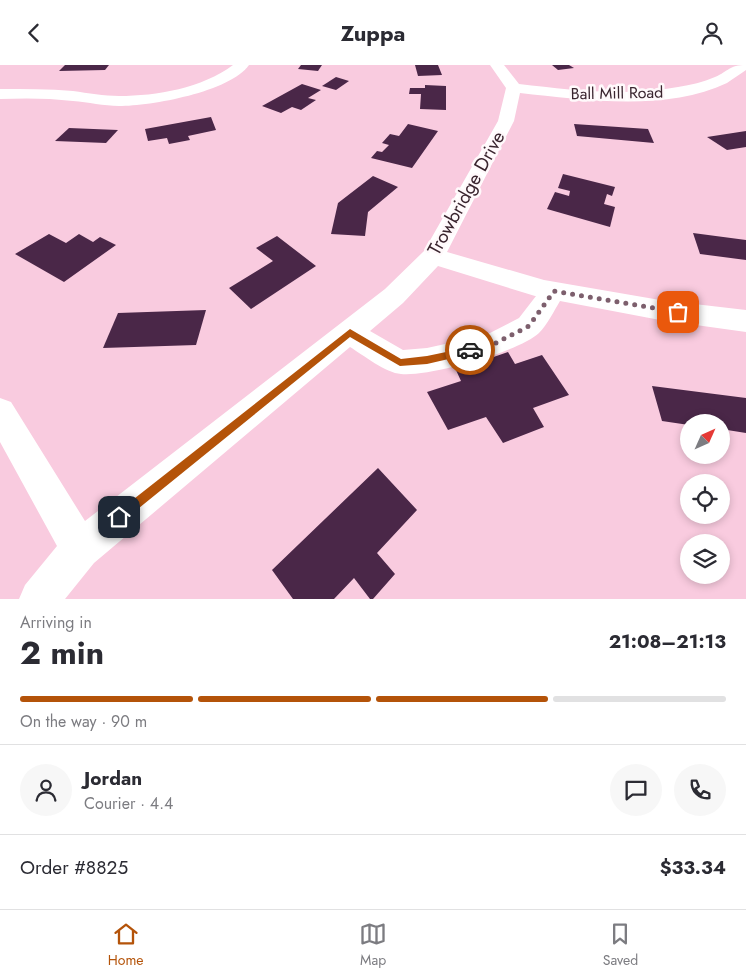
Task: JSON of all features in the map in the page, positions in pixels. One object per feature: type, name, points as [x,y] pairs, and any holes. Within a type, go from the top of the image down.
[{"type":"street","points":[[0,94],[38,93],[121,101],[174,93],[215,83],[233,73],[242,65]]},
{"type":"street","points":[[497,65],[514,88]]},
{"type":"street","name":"Ball Mill Road","points":[[514,88],[573,94],[651,95],[690,89],[720,81],[744,65]]},
{"type":"street","name":"Trowbridge Drive","points":[[38,599],[80,549],[350,333],[394,296],[433,256],[506,121],[514,88]]},
{"type":"street","points":[[433,256],[554,291],[660,310],[746,321]]},
{"type":"street","points":[[350,333],[400,362],[427,360],[492,345],[522,330],[529,326],[554,291]]},
{"type":"street","points":[[0,412],[80,549]]},
{"type":"building","points":[[65,65],[109,65],[105,70],[59,71]]},
{"type":"building","points":[[301,65],[322,65],[318,71],[298,69]]},
{"type":"building","points":[[415,65],[438,65],[442,75],[418,76]]},
{"type":"building","points":[[552,65],[569,65],[574,68],[558,70]]},
{"type":"building","points":[[336,77],[349,81],[336,90],[322,86]]},
{"type":"building","points":[[302,84],[321,90],[308,98],[316,100],[301,110],[292,107],[281,113],[262,106]]},
{"type":"building","points":[[425,85],[446,86],[446,110],[420,109],[421,94],[409,94],[410,88],[425,88]]},
{"type":"building","points":[[211,117],[216,130],[188,136],[190,140],[169,144],[167,138],[148,141],[145,129]]},
{"type":"building","points":[[408,124],[438,131],[412,168],[371,158],[377,151],[382,152],[389,145],[382,143],[390,134],[399,136]]},
{"type":"building","points":[[574,124],[648,129],[654,143],[577,136]]},
{"type":"building","points":[[69,128],[118,130],[106,143],[55,141]]},
{"type":"building","points":[[746,131],[746,147],[727,150],[707,137]]},
{"type":"building","points":[[563,174],[615,187],[612,196],[607,194],[604,204],[615,207],[610,227],[547,209],[555,192],[569,196],[570,191],[558,188]]},
{"type":"building","points":[[373,176],[398,187],[368,212],[365,236],[331,234],[338,203]]},
{"type":"building","points":[[693,233],[746,240],[746,260],[700,254]]},
{"type":"building","points":[[49,234],[66,243],[79,234],[93,242],[100,237],[116,245],[64,282],[15,254]]},
{"type":"building","points":[[277,236],[316,266],[251,309],[229,288],[273,261],[256,248]]},
{"type":"building","points":[[206,310],[196,345],[103,348],[118,313]]},
{"type":"building","points":[[508,352],[515,364],[542,355],[569,395],[533,408],[544,427],[503,443],[486,417],[448,430],[427,392],[461,381],[456,370]]},
{"type":"building","points":[[652,386],[746,398],[746,433],[730,430],[730,414],[680,414],[680,424],[662,421]]},
{"type":"building","points":[[378,468],[417,510],[377,553],[395,574],[373,599],[370,599],[354,578],[334,599],[293,599],[272,570]]},
{"type":"way so far","points":[[470,350],[492,345],[529,326],[554,291],[678,312]]},
{"type":"route","points":[[119,517],[350,333],[400,362],[427,360],[470,350]]}]
